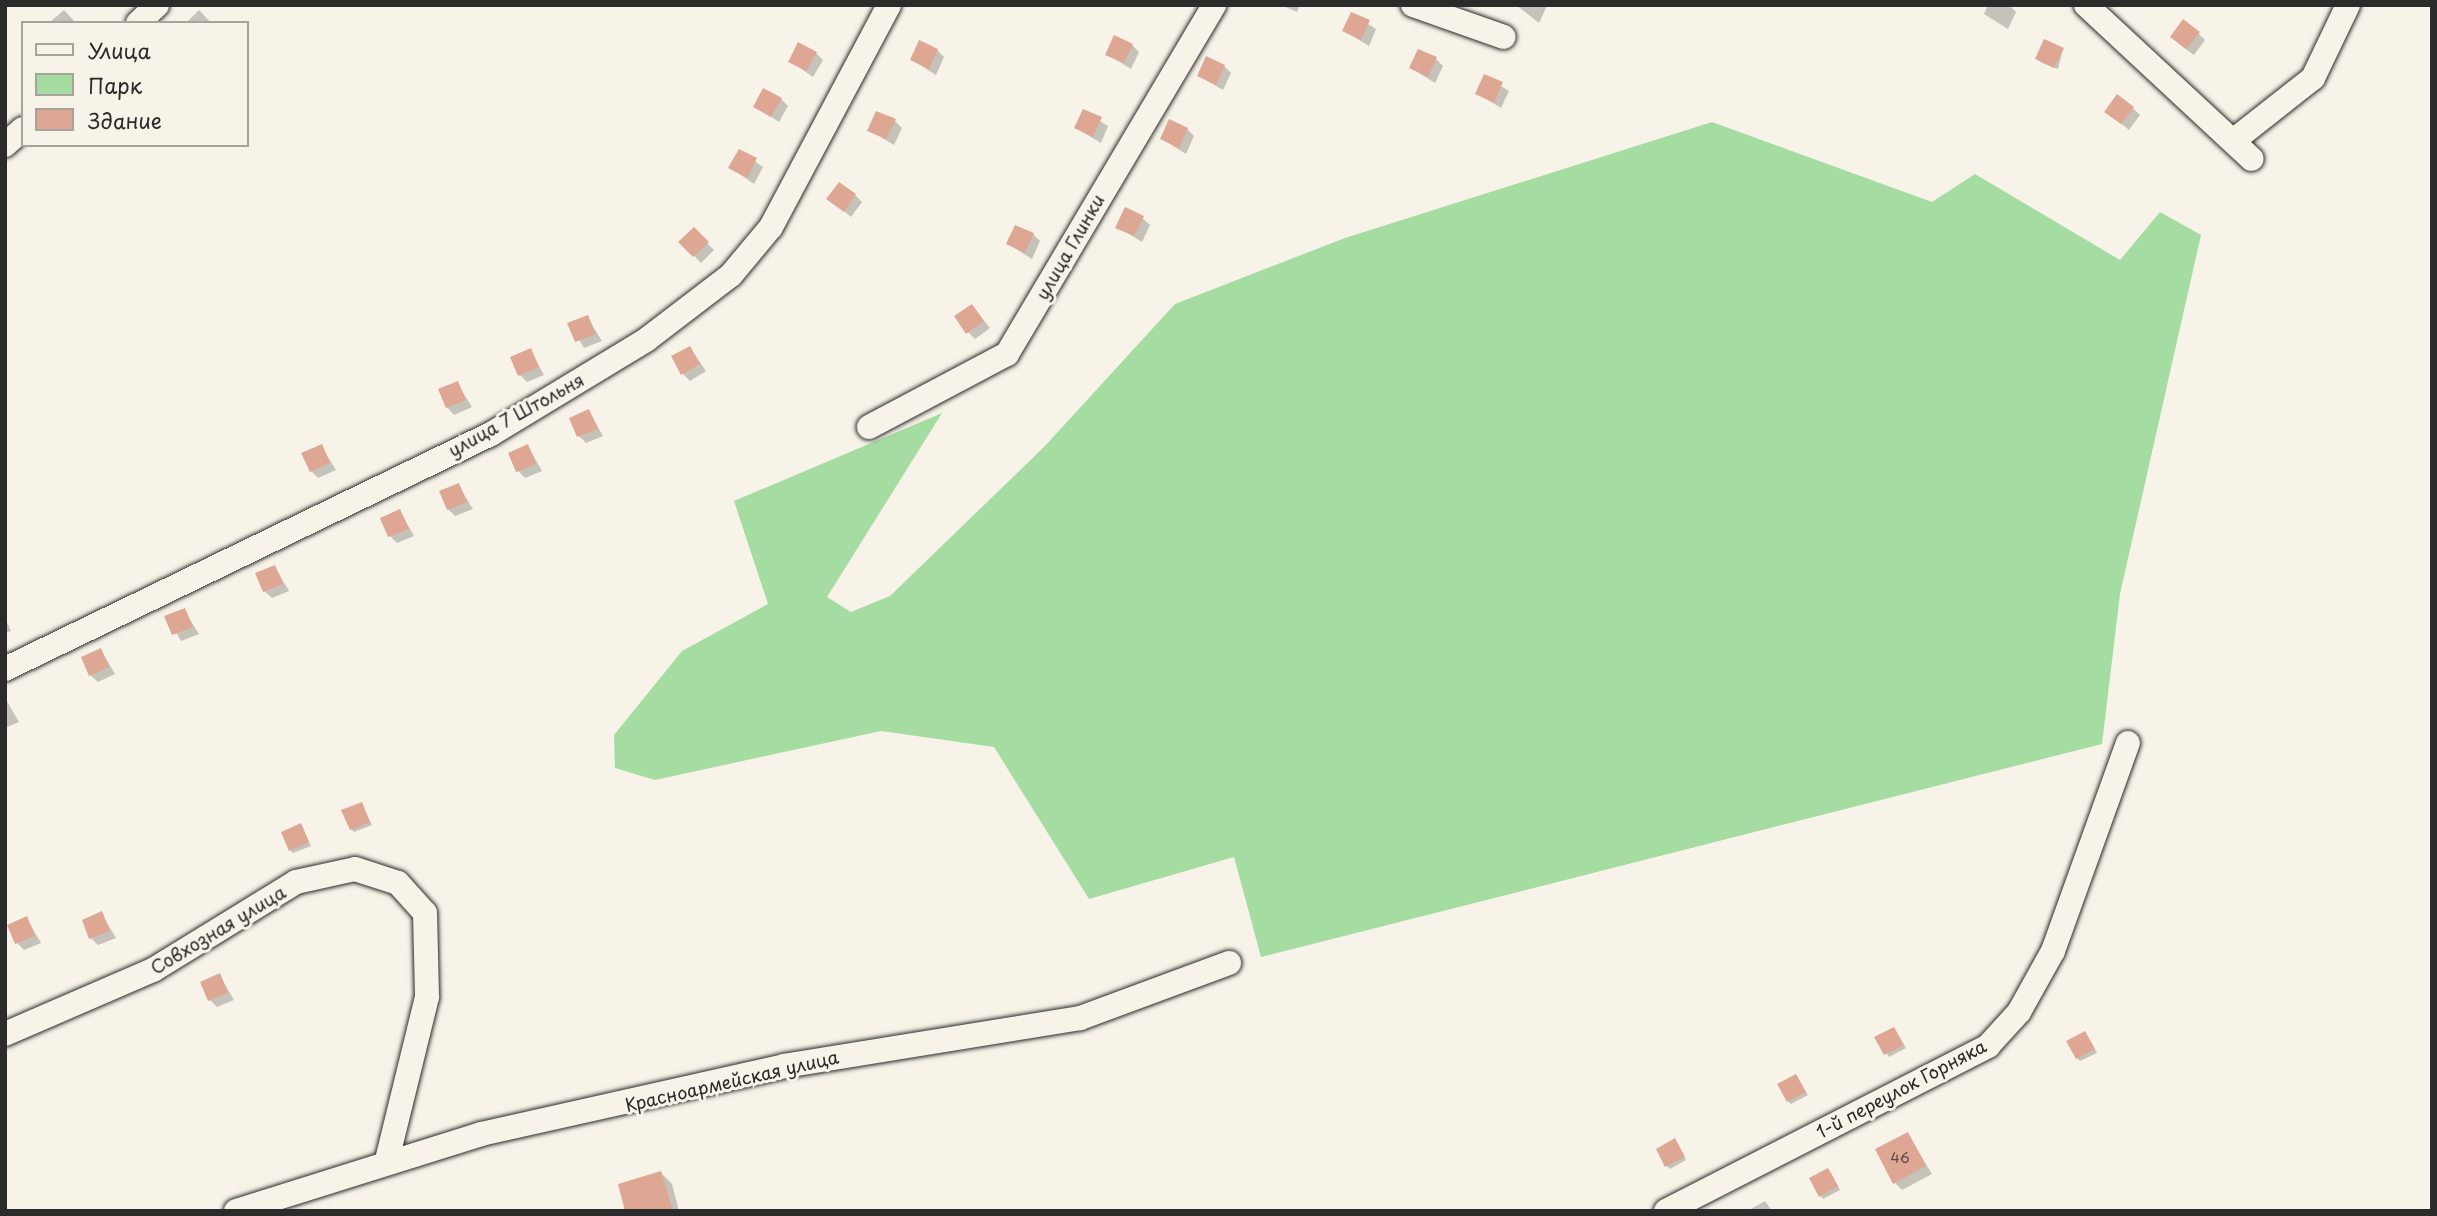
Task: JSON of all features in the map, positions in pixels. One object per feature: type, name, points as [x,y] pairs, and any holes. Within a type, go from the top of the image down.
[{"type":"street","points":[[140,21],[156,5]]},
{"type":"street","name":"улица 7 Штольня","points":[[5,668],[491,434],[646,340],[731,275],[771,227],[889,5]]},
{"type":"street","name":"улица Глинки","points":[[869,427],[1007,355],[1214,5]]},
{"type":"street","points":[[1413,5],[1504,37]]},
{"type":"street","points":[[2087,5],[2252,159]]},
{"type":"street","points":[[2233,141],[2313,78],[2348,5]]},
{"type":"street","points":[[5,145],[21,131]]},
{"type":"street","name":"1-й переулок Горняка","points":[[1665,1211],[1988,1046],[2019,1012],[2053,951],[2128,743]]},
{"type":"street","name":"Совхозная улица","points":[[5,1034],[64,1003],[153,970],[296,882],[355,869],[398,883],[425,913],[428,997],[387,1160]]},
{"type":"street","name":"Красноармейская улица","points":[[236,1211],[387,1160],[784,1066],[1080,1018],[1229,963]]},
{"type":"green space","points":[[1712,122],[1932,202],[1975,174],[2120,260],[2160,212],[2201,235],[2120,594],[2102,744],[1261,957],[1234,857],[1089,899],[994,747],[881,731],[655,780],[615,768],[614,735],[682,651],[768,604],[734,501],[942,413],[827,597],[851,612],[890,596],[1044,447],[1175,304],[1345,238]]},
{"type":"building","points":[[1351,12],[1370,20],[1361,40],[1342,31]]},
{"type":"building","points":[[2183,19],[2200,32],[2186,49],[2170,37]]},
{"type":"building","points":[[1114,35],[1133,44],[1124,63],[1105,55]]},
{"type":"building","points":[[2044,39],[2064,48],[2054,68],[2035,59]]},
{"type":"building","points":[[919,40],[938,49],[929,69],[910,60]]},
{"type":"building","points":[[798,42],[817,52],[806,71],[788,62]]},
{"type":"building","points":[[1418,49],[1437,57],[1428,77],[1409,68]]},
{"type":"building","points":[[1206,56],[1225,65],[1216,85],[1197,76]]},
{"type":"building","points":[[1484,74],[1503,82],[1494,103],[1475,94]]},
{"type":"building","points":[[763,88],[782,98],[771,117],[753,107]]},
{"type":"building","points":[[2117,94],[2134,107],[2121,124],[2104,112]]},
{"type":"building","points":[[1083,109],[1102,117],[1093,137],[1074,128]]},
{"type":"building","points":[[876,111],[896,119],[886,139],[867,131]]},
{"type":"building","points":[[1169,119],[1188,128],[1179,148],[1160,139]]},
{"type":"building","points":[[739,149],[757,158],[747,178],[728,168]]},
{"type":"building","points":[[839,182],[856,194],[844,212],[826,199]]},
{"type":"building","points":[[1125,207],[1144,216],[1134,236],[1115,228]]},
{"type":"building","points":[[1015,225],[1034,233],[1025,253],[1006,244]]},
{"type":"building","points":[[694,227],[709,242],[693,257],[678,242]]},
{"type":"building","points":[[972,304],[984,321],[966,334],[954,316]]},
{"type":"building","points":[[588,315],[596,334],[575,342],[567,323]]},
{"type":"building","points":[[690,346],[700,364],[681,375],[671,356]]},
{"type":"building","points":[[531,348],[539,367],[518,376],[510,357]]},
{"type":"building","points":[[458,381],[466,400],[446,408],[438,389]]},
{"type":"building","points":[[589,409],[598,429],[577,437],[569,418]]},
{"type":"building","points":[[322,444],[330,463],[310,472],[301,453]]},
{"type":"building","points":[[528,444],[536,464],[516,472],[508,453]]},
{"type":"building","points":[[459,483],[467,502],[447,510],[439,491]]},
{"type":"building","points":[[400,509],[409,529],[388,537],[380,518]]},
{"type":"building","points":[[275,565],[283,584],[263,592],[255,573]]},
{"type":"building","points":[[185,608],[193,627],[172,635],[164,616]]},
{"type":"building","points":[[101,648],[109,667],[89,676],[81,657]]},
{"type":"building","points":[[362,802],[370,822],[350,830],[341,810]]},
{"type":"building","points":[[301,823],[309,842],[289,851],[281,832]]},
{"type":"building","points":[[102,911],[110,931],[89,939],[82,920]]},
{"type":"building","points":[[27,916],[35,936],[15,944],[7,925]]},
{"type":"building","points":[[220,973],[228,993],[208,1001],[200,982]]},
{"type":"building","points":[[1894,1027],[1904,1045],[1884,1055],[1874,1037]]},
{"type":"building","points":[[2085,1031],[2095,1049],[2076,1059],[2066,1041]]},
{"type":"building","points":[[1796,1074],[1806,1092],[1787,1102],[1777,1084]]},
{"type":"building","points":[[1908,1132],[1926,1166],[1893,1184],[1875,1149]]},
{"type":"building","points":[[1675,1138],[1685,1157],[1665,1167],[1656,1149]]},
{"type":"building","points":[[1828,1168],[1838,1186],[1819,1197],[1809,1178]]},
{"type":"building","points":[[661,1171],[673,1211],[625,1211],[618,1184]]}]
